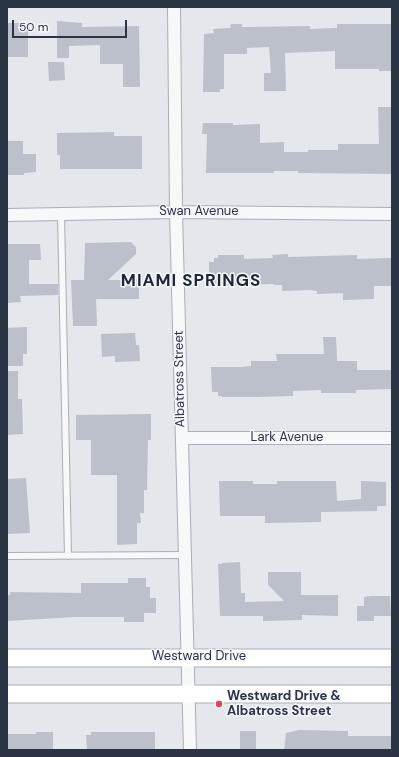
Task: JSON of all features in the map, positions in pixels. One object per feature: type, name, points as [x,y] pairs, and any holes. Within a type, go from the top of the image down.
[{"type":"street","name":"Albatross Street","points":[[174,7],[176,212],[185,555],[186,657],[190,750]]},
{"type":"street","name":"Swan Avenue","points":[[7,215],[176,212],[392,214]]},
{"type":"street","name":"Lark Avenue","points":[[182,438],[392,438]]},
{"type":"street","name":"Westward Drive","points":[[7,658],[392,658]]},
{"type":"street","points":[[7,694],[392,694]]},
{"type":"lane","points":[[61,214],[68,556]]},
{"type":"lane","points":[[7,556],[185,555]]},
{"type":"building","points":[[57,21],[82,23],[82,27],[139,26],[140,87],[123,87],[123,64],[100,64],[100,45],[69,46],[69,58],[57,58]]},
{"type":"building","points":[[7,23],[28,23],[28,57],[7,57]]},
{"type":"building","points":[[231,24],[242,24],[242,27],[310,26],[310,29],[337,28],[337,24],[392,24],[392,71],[379,71],[379,69],[335,69],[335,51],[285,53],[286,91],[264,91],[264,73],[271,73],[269,47],[247,48],[247,54],[224,54],[224,89],[220,89],[220,92],[203,92],[204,34],[214,33],[213,29],[230,28]]},
{"type":"building","points":[[48,62],[64,62],[65,80],[49,81]]},
{"type":"building","points":[[378,107],[392,107],[392,174],[298,173],[298,171],[274,171],[274,173],[206,173],[207,134],[202,134],[203,123],[233,123],[233,125],[260,124],[260,143],[284,142],[284,152],[338,150],[338,144],[379,144]]},
{"type":"building","points":[[114,132],[114,136],[142,136],[142,169],[60,169],[60,155],[57,155],[57,133]]},
{"type":"building","points":[[7,141],[23,141],[23,154],[36,154],[36,172],[24,173],[24,175],[7,175]]},
{"type":"building","points":[[131,242],[136,247],[136,254],[108,280],[139,280],[139,299],[96,299],[97,326],[73,326],[71,280],[84,280],[85,243]]},
{"type":"building","points":[[7,244],[40,244],[41,260],[29,260],[29,284],[58,284],[58,295],[20,296],[21,302],[7,303]]},
{"type":"building","points":[[288,254],[288,257],[357,255],[357,259],[392,258],[392,286],[374,286],[374,299],[343,300],[343,293],[317,294],[317,291],[310,290],[282,291],[282,285],[274,284],[209,286],[209,262],[214,262],[214,258],[218,258],[218,255],[244,255],[244,259],[273,258],[272,255]]},
{"type":"building","points":[[27,327],[27,354],[23,354],[23,366],[7,366],[7,328]]},
{"type":"building","points":[[135,333],[136,345],[139,345],[140,361],[115,362],[115,356],[102,357],[101,334]]},
{"type":"building","points":[[323,337],[336,337],[337,361],[357,361],[357,370],[392,370],[392,389],[356,390],[356,393],[321,393],[321,390],[293,391],[293,396],[257,397],[222,397],[218,396],[218,392],[212,392],[211,367],[241,367],[251,366],[251,361],[277,361],[276,354],[324,354]]},
{"type":"building","points":[[7,371],[18,371],[18,399],[22,399],[23,434],[7,435]]},
{"type":"building","points":[[151,414],[151,440],[148,440],[147,490],[144,490],[144,513],[140,513],[141,523],[137,523],[137,544],[117,545],[117,475],[91,475],[91,440],[76,440],[76,415]]},
{"type":"building","points":[[26,478],[30,533],[7,534],[7,479]]},
{"type":"building","points":[[219,481],[253,481],[253,484],[277,484],[277,481],[336,481],[337,501],[361,499],[361,481],[386,482],[386,506],[377,506],[377,511],[321,512],[321,522],[265,523],[265,516],[220,516]]},
{"type":"building","points":[[240,562],[241,593],[245,593],[245,602],[284,601],[268,585],[268,572],[301,572],[301,595],[338,595],[338,616],[302,615],[302,620],[263,621],[263,616],[220,616],[218,564]]},
{"type":"building","points":[[128,578],[146,578],[146,587],[150,587],[150,598],[156,598],[156,613],[144,613],[144,622],[124,622],[124,617],[75,617],[7,621],[7,595],[10,595],[10,592],[81,593],[81,583],[128,583]]},
{"type":"building","points":[[390,596],[391,616],[374,616],[374,621],[357,621],[357,606],[364,606],[364,597]]},
{"type":"building","points":[[299,730],[348,731],[348,736],[392,736],[392,750],[284,750],[286,733]]},
{"type":"building","points":[[240,731],[256,731],[256,750],[240,750]]},
{"type":"building","points":[[36,732],[53,732],[53,750],[7,750],[7,734],[36,734]]},
{"type":"building","points":[[91,732],[155,732],[155,750],[87,750],[86,735],[91,735]]},
{"type":"place","name":"Westward Drive & Albatross Street","points":[[219,704]]},
{"type":"district","name":"MIAMI SPRINGS","points":[[191,282]]}]
